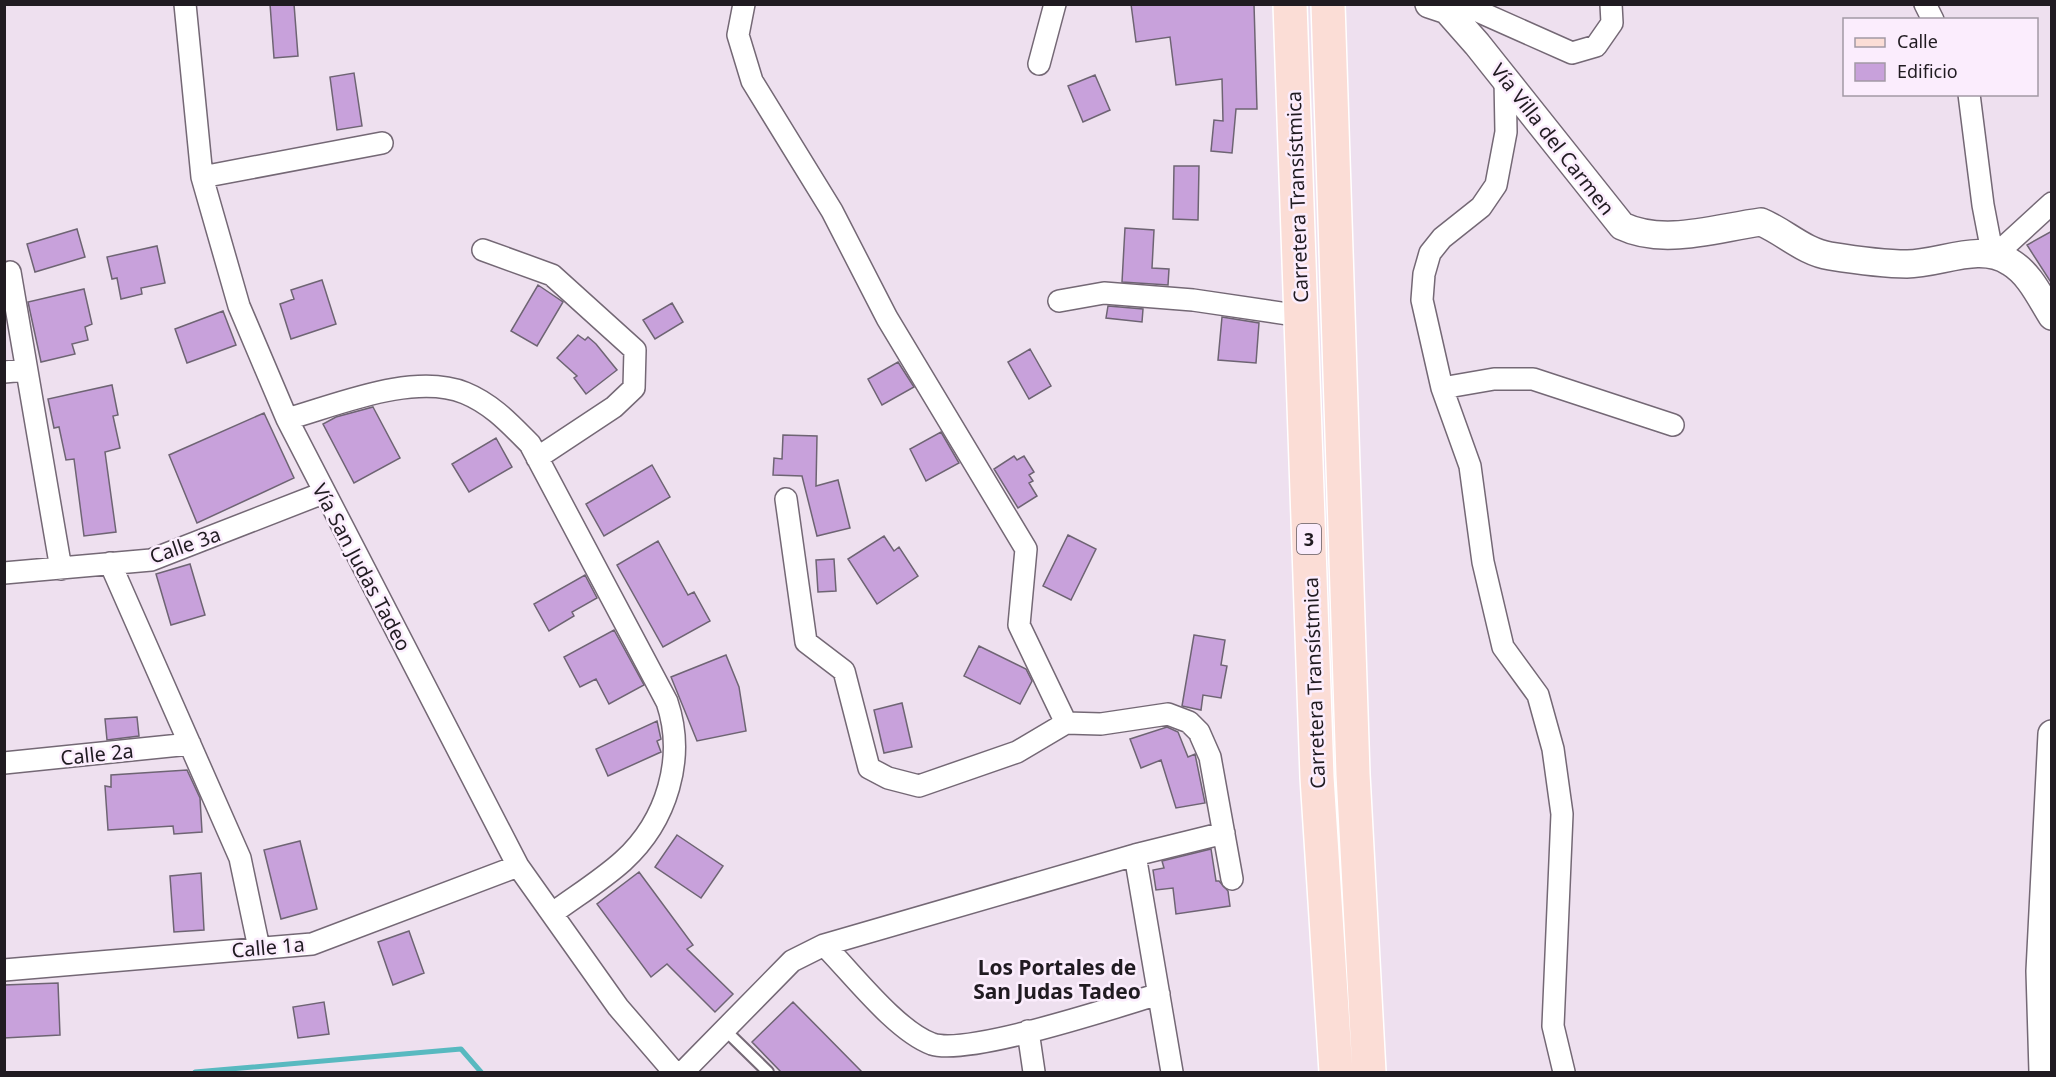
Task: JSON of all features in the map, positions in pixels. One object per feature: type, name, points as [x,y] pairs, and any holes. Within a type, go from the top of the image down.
[{"type":"main road","name":"Carretera Transístmica","points":[[1290,4],[1317,777],[1336,1072]]},
{"type":"main road","name":"Carretera Transístmica","points":[[1328,4],[1353,774],[1369,1072]]},
{"type":"street","name":"Vía San Judas Tadeo","points":[[185,4],[202,177],[239,306],[287,419],[323,493],[518,866],[554,913],[618,1007],[674,1072]]},
{"type":"street","points":[[744,4],[738,35],[752,81],[832,211],[887,318],[1026,549],[1019,625],[1066,723]]},
{"type":"street","points":[[1039,64],[1055,4]]},
{"type":"street","points":[[1438,8],[1473,9],[1572,53],[1596,46],[1612,23],[1611,4]]},
{"type":"street","points":[[1925,4],[1932,18]]},
{"type":"street","name":"Vía Villa del Carmen","points":[[1438,8],[1505,78],[1622,226],[1639,234],[1658,237],[1761,222],[1777,229],[1809,251],[1828,256],[1908,264],[1978,254],[2008,260],[2024,272],[2052,316]]},
{"type":"street","points":[[1505,78],[1506,132],[1496,185],[1481,207],[1442,238],[1430,253],[1424,274],[1422,300],[1442,388],[1470,466],[1483,562],[1503,647],[1538,695],[1553,749],[1562,814],[1552,1026],[1564,1072]]},
{"type":"street","points":[[1970,96],[1983,205],[1993,257]]},
{"type":"street","points":[[202,177],[382,143]]},
{"type":"street","points":[[1993,257],[2052,203]]},
{"type":"street","points":[[483,250],[552,275],[635,350],[634,387],[614,407],[537,458]]},
{"type":"street","points":[[10,272],[61,569]]},
{"type":"street","points":[[1059,301],[1104,293],[1193,300],[1301,316]]},
{"type":"street","points":[[4,372],[26,370]]},
{"type":"street","points":[[1442,388],[1494,379],[1533,379],[1673,425]]},
{"type":"street","points":[[287,419],[369,396],[422,386],[464,393],[500,413],[530,444],[668,702],[675,724],[676,749],[665,800],[644,839],[623,861],[554,913]]},
{"type":"street","name":"Calle 3a","points":[[4,573],[151,560],[323,493]]},
{"type":"street","points":[[786,499],[806,642],[844,671],[869,768],[888,778],[919,786],[1017,752],[1066,723],[1101,724],[1168,714],[1189,722],[1199,732],[1210,758],[1232,879]]},
{"type":"street","points":[[110,563],[240,858],[259,948]]},
{"type":"street","points":[[2043,1072],[2040,971],[2052,734]]},
{"type":"street","name":"Calle 2a","points":[[4,764],[190,744]]},
{"type":"street","points":[[683,1072],[792,961],[824,945],[1135,855],[1224,833]]},
{"type":"street","points":[[1135,855],[1172,1072]]},
{"type":"street","name":"Calle 1a","points":[[4,970],[312,944],[518,866]]},
{"type":"street","points":[[824,945],[904,1028],[932,1044],[958,1047],[1028,1031],[1159,994]]},
{"type":"street","points":[[1028,1031],[1034,1072]]},
{"type":"lane","points":[[725,1030],[768,1072]]},
{"type":"building","points":[[270,4],[294,4],[298,56],[274,58]]},
{"type":"building","points":[[1131,4],[1254,4],[1257,109],[1236,109],[1232,153],[1211,151],[1214,120],[1223,121],[1222,79],[1176,85],[1170,37],[1136,42]]},
{"type":"building","points":[[354,73],[362,126],[337,130],[330,77]]},
{"type":"building","points":[[1095,75],[1110,110],[1083,122],[1068,86]]},
{"type":"building","points":[[1174,166],[1199,166],[1198,220],[1173,219]]},
{"type":"building","points":[[1125,228],[1154,230],[1152,268],[1169,269],[1168,285],[1122,282]]},
{"type":"building","points":[[77,229],[85,257],[35,272],[27,244]]},
{"type":"building","points":[[2052,231],[2052,284],[2027,245]]},
{"type":"building","points":[[157,246],[165,283],[141,288],[142,294],[121,299],[117,278],[112,279],[107,257]]},
{"type":"building","points":[[322,280],[336,324],[291,339],[280,304],[294,299],[291,290]]},
{"type":"building","points":[[538,285],[563,302],[537,346],[511,331]]},
{"type":"building","points":[[84,289],[92,324],[85,327],[88,340],[72,344],[75,354],[41,362],[28,302]]},
{"type":"building","points":[[672,303],[683,322],[655,339],[643,320]]},
{"type":"building","points":[[1108,306],[1143,309],[1142,322],[1106,318]]},
{"type":"building","points":[[223,311],[236,345],[187,363],[175,329]]},
{"type":"building","points":[[1222,317],[1259,323],[1256,363],[1218,360]]},
{"type":"building","points":[[578,335],[585,340],[588,337],[596,344],[617,370],[586,394],[574,378],[577,376],[557,358]]},
{"type":"building","points":[[1030,349],[1051,386],[1029,399],[1008,362]]},
{"type":"building","points":[[898,362],[914,387],[882,405],[868,379]]},
{"type":"building","points":[[112,385],[118,415],[113,416],[120,448],[105,452],[116,532],[84,536],[74,459],[66,460],[59,427],[54,428],[48,399]]},
{"type":"building","points":[[373,407],[400,458],[354,483],[323,424],[336,417]]},
{"type":"building","points":[[264,413],[294,478],[197,523],[169,455]]},
{"type":"building","points":[[941,432],[959,463],[926,481],[910,449]]},
{"type":"building","points":[[783,435],[817,436],[816,486],[838,480],[850,528],[817,536],[802,476],[773,475],[774,458],[782,459]]},
{"type":"building","points":[[496,438],[512,467],[469,492],[452,464]]},
{"type":"building","points":[[1014,456],[1017,460],[1024,456],[1034,472],[1029,475],[1033,481],[1029,483],[1037,496],[1018,508],[994,469]]},
{"type":"building","points":[[652,465],[670,497],[604,536],[586,504]]},
{"type":"building","points":[[1068,535],[1096,549],[1071,600],[1043,586]]},
{"type":"building","points":[[884,536],[894,551],[899,547],[918,576],[877,604],[848,559]]},
{"type":"building","points":[[658,541],[688,595],[694,592],[710,621],[663,647],[617,565]]},
{"type":"building","points":[[834,559],[836,591],[818,592],[816,560]]},
{"type":"building","points":[[190,564],[205,615],[171,625],[156,574]]},
{"type":"building","points":[[585,575],[597,598],[572,612],[574,616],[549,631],[534,604]]},
{"type":"building","points":[[614,630],[644,685],[609,704],[596,679],[580,687],[564,657]]},
{"type":"building","points":[[1194,635],[1225,640],[1221,665],[1227,666],[1221,698],[1203,695],[1201,710],[1182,706]]},
{"type":"building","points":[[979,646],[1026,669],[1032,681],[1020,704],[964,676]]},
{"type":"building","points":[[726,655],[739,687],[746,731],[697,741],[671,677]]},
{"type":"building","points":[[902,703],[912,747],[884,753],[874,710]]},
{"type":"building","points":[[137,717],[139,736],[107,740],[105,719]]},
{"type":"building","points":[[657,721],[661,739],[657,741],[661,752],[608,776],[596,749]]},
{"type":"building","points":[[1167,727],[1178,732],[1188,757],[1195,754],[1205,803],[1176,808],[1161,760],[1141,768],[1130,739]]},
{"type":"building","points":[[187,770],[200,798],[202,832],[174,834],[173,826],[108,830],[105,786],[111,787],[111,775]]},
{"type":"building","points":[[677,835],[723,866],[701,898],[655,867]]},
{"type":"building","points":[[300,841],[317,909],[281,919],[264,850]]},
{"type":"building","points":[[1211,849],[1216,881],[1219,881],[1228,891],[1230,906],[1176,914],[1173,888],[1156,890],[1153,870],[1164,868],[1162,861]]},
{"type":"building","points":[[639,872],[693,945],[687,949],[733,994],[715,1012],[667,964],[651,977],[597,904]]},
{"type":"building","points":[[201,873],[204,930],[174,932],[170,876]]},
{"type":"building","points":[[409,931],[424,973],[393,985],[378,942]]},
{"type":"building","points":[[58,983],[60,1035],[4,1038],[4,985]]},
{"type":"building","points":[[324,1002],[329,1034],[298,1038],[293,1007]]},
{"type":"building","points":[[793,1002],[862,1072],[781,1072],[752,1042]]},
{"type":"waterway","points":[[195,1072],[461,1049],[481,1072]]},
{"type":"district","name":"Los Portales de San Judas Tadeo","points":[[1057,979]]}]
